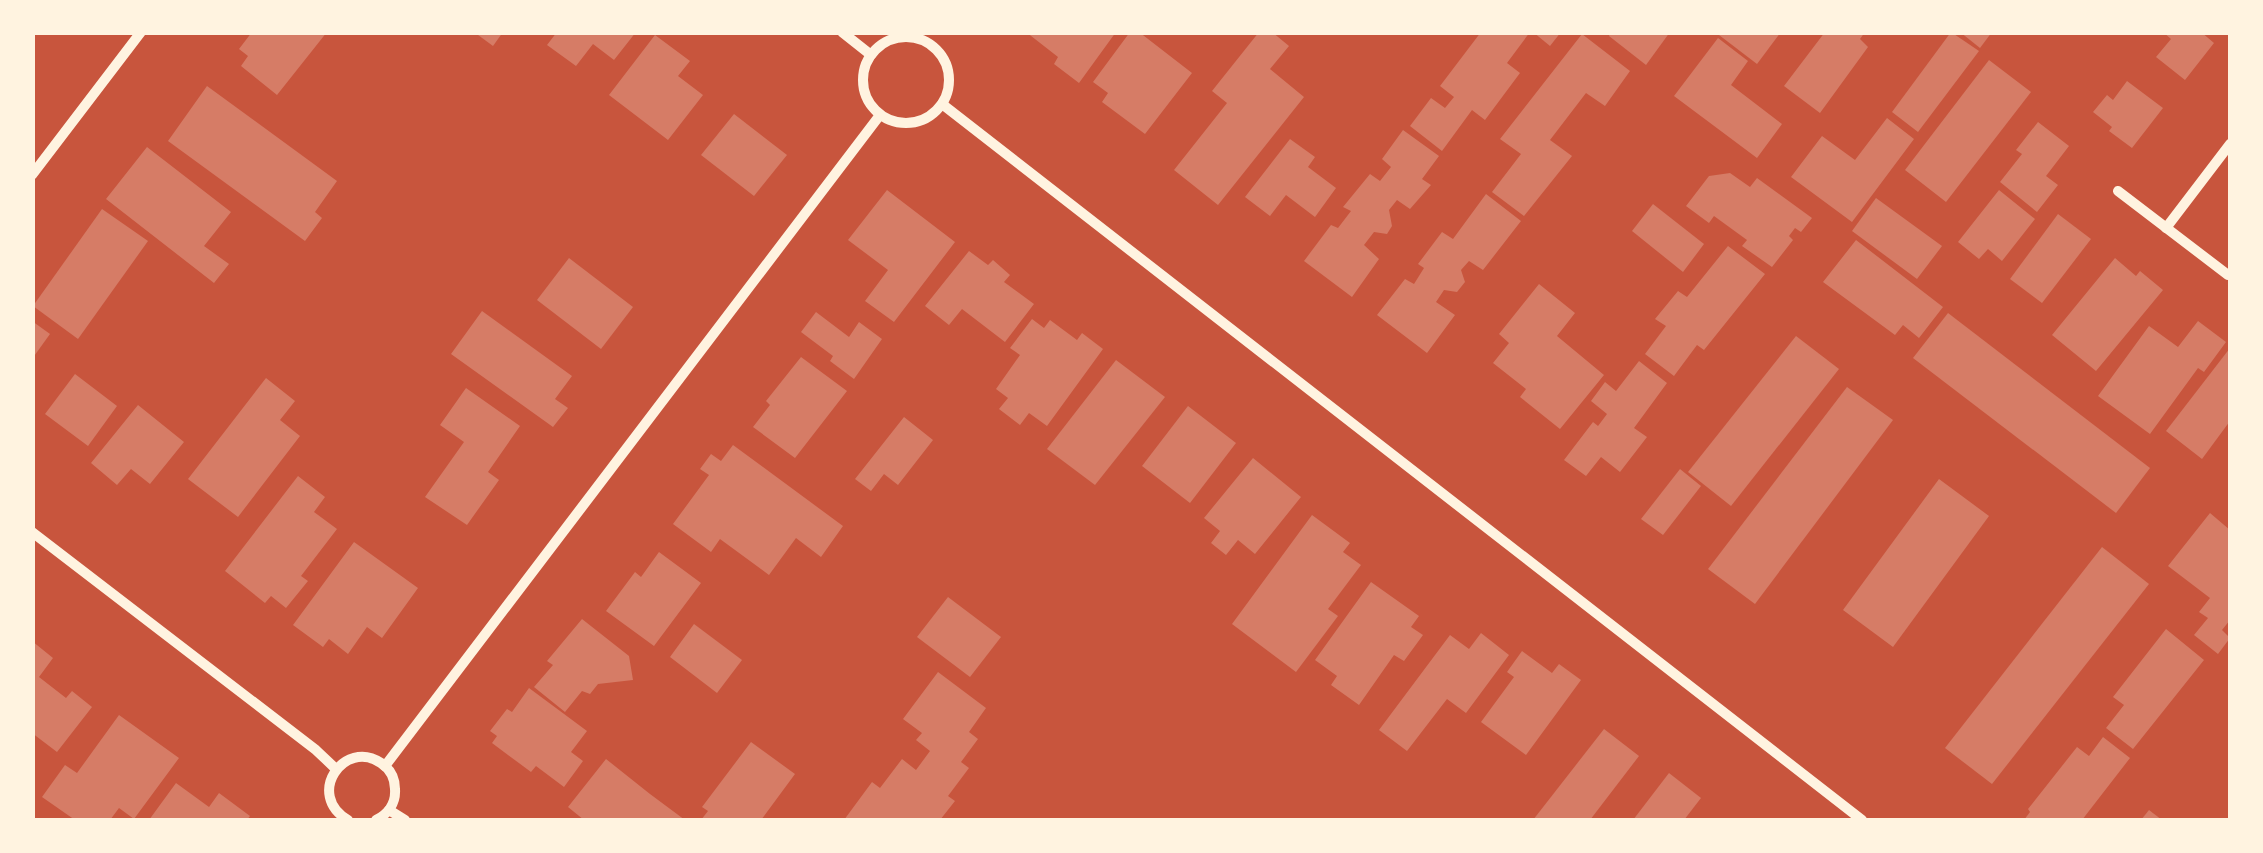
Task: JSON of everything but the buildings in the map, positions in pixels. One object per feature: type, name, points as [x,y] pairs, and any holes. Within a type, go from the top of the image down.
[{"type":"street","points":[[32,175],[141,32]]},
{"type":"street","points":[[842,32],[871,55]]},
{"type":"street","points":[[930,44],[938,32]]},
{"type":"street","points":[[904,37],[930,44],[946,64],[949,78],[942,104],[932,114],[906,123],[880,114],[871,105],[863,80],[871,55],[880,45],[904,37]]},
{"type":"street","points":[[942,104],[1862,820]]},
{"type":"street","points":[[386,766],[880,114]]},
{"type":"street","points":[[2166,228],[2230,144]]},
{"type":"street","points":[[2118,191],[2228,275]]},
{"type":"street","points":[[32,532],[336,769]]},
{"type":"street","points":[[341,819],[333,807],[329,787],[336,769],[345,762],[366,757],[386,766],[395,783],[389,810],[376,820]]},
{"type":"street","points":[[389,810],[406,820]]}]
